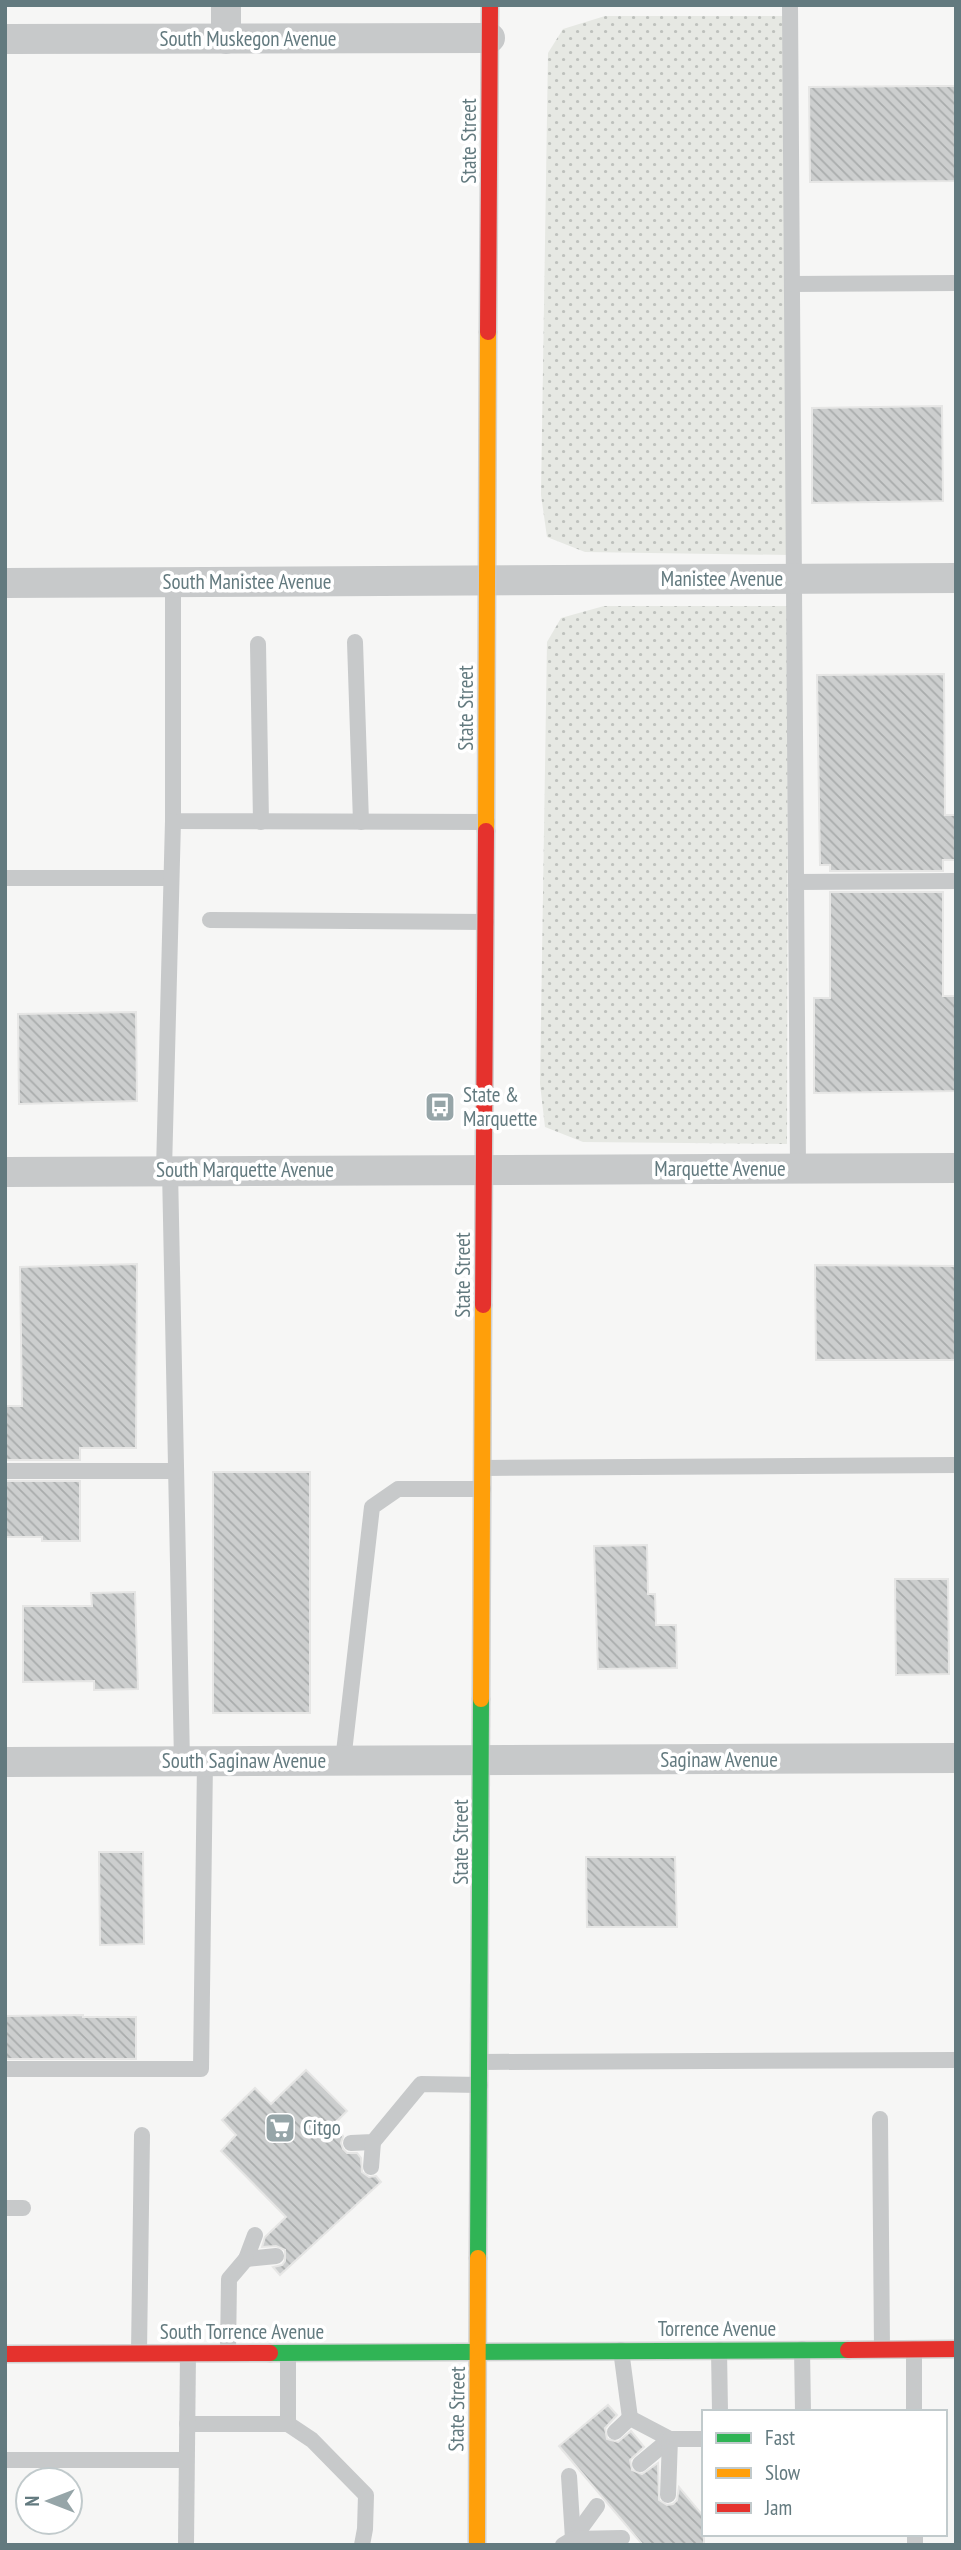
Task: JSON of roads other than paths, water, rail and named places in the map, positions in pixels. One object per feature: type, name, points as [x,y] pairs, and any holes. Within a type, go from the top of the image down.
[{"type":"street","points":[[226,5],[226,39]]},
{"type":"street","name":"State Street","points":[[477,2545],[490,5]]},
{"type":"street","name":"South Muskegon Avenue","points":[[5,39],[490,38]]},
{"type":"street","name":"Manistee Avenue","points":[[488,581],[956,578]]},
{"type":"street","name":"South Manistee Avenue","points":[[5,583],[488,581]]},
{"type":"street","name":"Marquette Avenue","points":[[485,1169],[956,1168]]},
{"type":"street","name":"South Marquette Avenue","points":[[5,1172],[485,1169]]},
{"type":"street","name":"Saginaw Avenue","points":[[482,1761],[956,1758]]},
{"type":"street","name":"South Saginaw Avenue","points":[[5,1762],[482,1761]]},
{"type":"street","name":"Torrence Avenue","points":[[479,2351],[956,2349]]},
{"type":"street","name":"South Torrence Avenue","points":[[5,2354],[479,2351]]},
{"type":"lane","points":[[790,5],[798,1168]]},
{"type":"lane","points":[[792,284],[956,283]]},
{"type":"lane","points":[[5,2069],[201,2069],[194,1761],[176,1471],[167,1170],[173,821],[173,583]]},
{"type":"lane","points":[[355,642],[361,822]]},
{"type":"lane","points":[[258,645],[261,822]]},
{"type":"lane","points":[[173,821],[486,822]]},
{"type":"lane","points":[[5,878],[170,878]]},
{"type":"lane","points":[[796,882],[956,881]]},
{"type":"lane","points":[[209,920],[486,922]]},
{"type":"lane","points":[[483,1468],[956,1465]]},
{"type":"lane","points":[[5,1471],[176,1471]]},
{"type":"lane","points":[[343,1761],[372,1507],[398,1489],[483,1489]]},
{"type":"lane","points":[[480,2062],[956,2060]]},
{"type":"lane","points":[[372,2167],[373,2141],[421,2084],[480,2085]]},
{"type":"lane","points":[[880,2119],[882,2349]]},
{"type":"lane","points":[[139,2354],[142,2135]]},
{"type":"lane","points":[[351,2143],[373,2141]]},
{"type":"lane","points":[[5,2208],[23,2208]]},
{"type":"lane","points":[[228,2353],[229,2279],[246,2259],[255,2235]]},
{"type":"lane","points":[[246,2259],[276,2256]]},
{"type":"lane","points":[[802,2349],[803,2410]]},
{"type":"lane","points":[[914,2349],[914,2410]]},
{"type":"lane","points":[[621,2350],[630,2418]]},
{"type":"lane","points":[[719,2350],[720,2410]]},
{"type":"lane","points":[[186,2545],[188,2353]]},
{"type":"lane","points":[[288,2353],[288,2424]]},
{"type":"lane","points":[[615,2432],[630,2418]]},
{"type":"lane","points":[[630,2418],[670,2440],[702,2439]]},
{"type":"lane","points":[[187,2424],[288,2424],[312,2440],[366,2495],[362,2545]]},
{"type":"lane","points":[[640,2464],[670,2440]]},
{"type":"lane","points":[[668,2495],[670,2440]]},
{"type":"lane","points":[[5,2460],[186,2460]]},
{"type":"lane","points":[[568,2542],[569,2476]]},
{"type":"lane","points":[[568,2542],[597,2506]]},
{"type":"lane","points":[[568,2542],[622,2538]]},
{"type":"place","name":"State & Marquette","points":[[440,1107]]},
{"type":"place","name":"Citgo","points":[[280,2128]]}]
